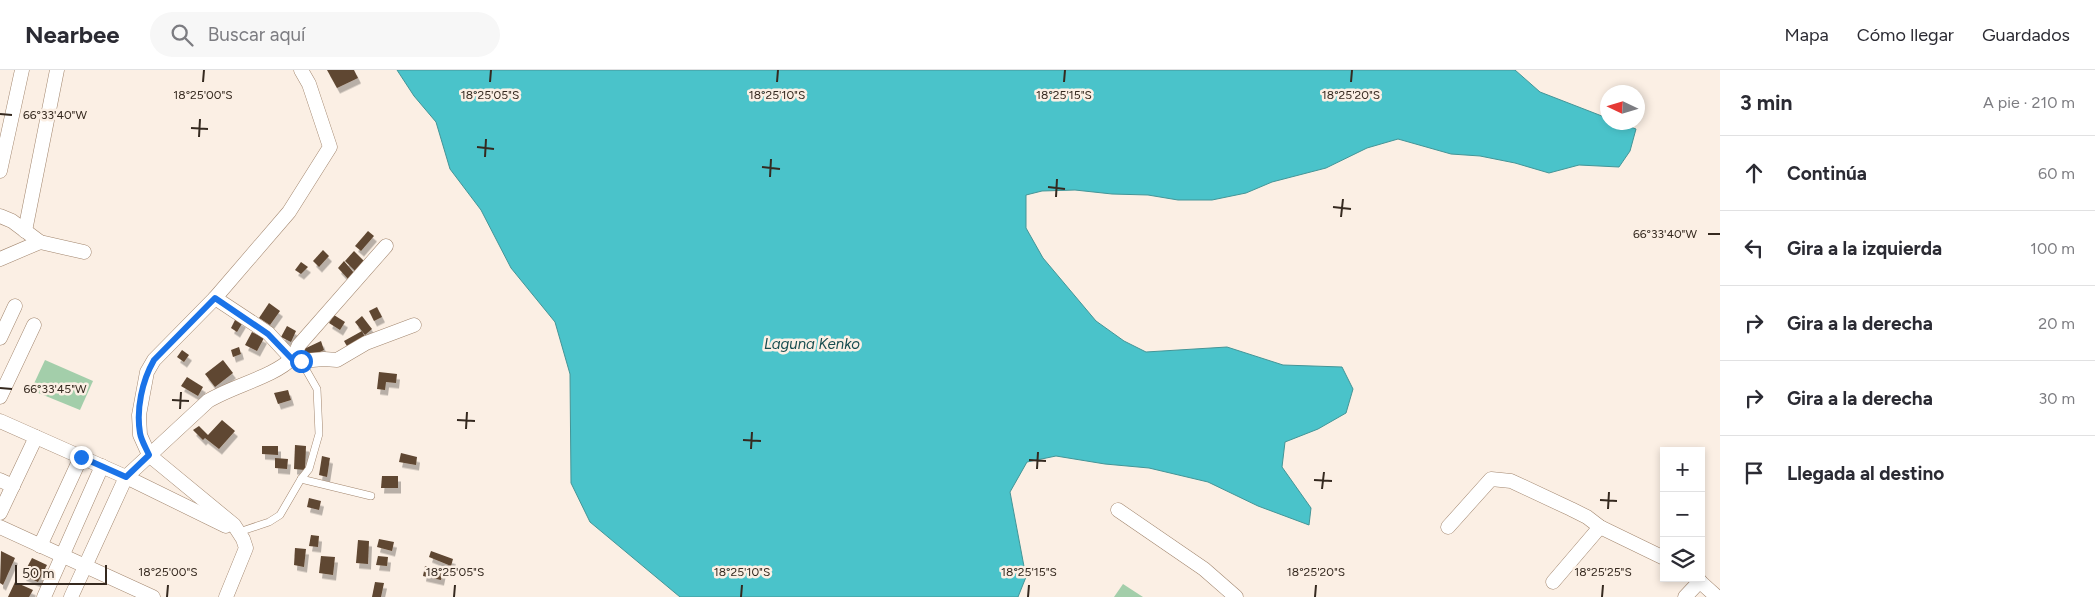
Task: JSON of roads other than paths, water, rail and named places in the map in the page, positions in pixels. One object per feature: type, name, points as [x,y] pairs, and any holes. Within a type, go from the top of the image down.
[{"type":"street","points":[[0,171],[22,70]]},
{"type":"street","points":[[25,231],[57,70]]},
{"type":"street","points":[[226,597],[246,548],[239,532],[234,525],[149,455],[140,435],[138,415],[147,372],[154,360],[215,298],[289,212],[330,147],[309,84],[301,70]]},
{"type":"street","points":[[0,216],[12,221],[40,242],[84,252]]},
{"type":"street","points":[[0,259],[40,242]]},
{"type":"street","points":[[297,360],[299,345],[386,246]]},
{"type":"street","points":[[215,298],[268,334],[297,360]]},
{"type":"street","points":[[0,338],[15,306]]},
{"type":"street","points":[[0,397],[34,325]]},
{"type":"street","points":[[71,597],[126,477],[208,401],[221,393],[297,360],[337,360],[366,344],[414,325]]},
{"type":"street","points":[[0,422],[126,477],[239,532]]},
{"type":"street","points":[[0,513],[6,483],[36,437]]},
{"type":"street","points":[[40,546],[81,457]]},
{"type":"street","points":[[44,597],[102,466]]},
{"type":"street","points":[[1448,528],[1491,479],[1511,481],[1587,517],[1600,527],[1660,556]]},
{"type":"street","points":[[1118,510],[1204,569],[1236,597]]},
{"type":"street","points":[[0,527],[84,566],[127,592],[153,597]]},
{"type":"street","points":[[1553,582],[1600,527]]},
{"type":"street","points":[[1685,597],[1696,582]]},
{"type":"street","points":[[1700,582],[1717,597]]},
{"type":"lane","points":[[239,532],[269,522],[280,515],[309,469],[319,434],[317,389],[297,360]]},
{"type":"lane","points":[[301,479],[371,496]]},
{"type":"water","name":"Laguna Kenko","points":[[397,70],[1515,70],[1540,92],[1600,115],[1600,130],[1636,130],[1630,151],[1619,167],[1579,165],[1549,173],[1515,163],[1480,156],[1451,154],[1398,139],[1367,148],[1326,168],[1272,182],[1246,193],[1212,200],[1178,200],[1148,195],[1075,190],[1042,191],[1026,195],[1026,228],[1043,258],[1096,321],[1124,341],[1146,352],[1227,347],[1283,365],[1342,367],[1353,389],[1346,413],[1318,429],[1285,442],[1282,467],[1311,508],[1309,525],[1258,506],[1208,482],[1149,468],[1105,464],[1056,456],[1027,462],[1010,492],[1026,577],[1018,597],[680,597],[590,522],[571,483],[570,374],[555,322],[511,268],[481,210],[450,169],[436,122],[414,96]]}]
